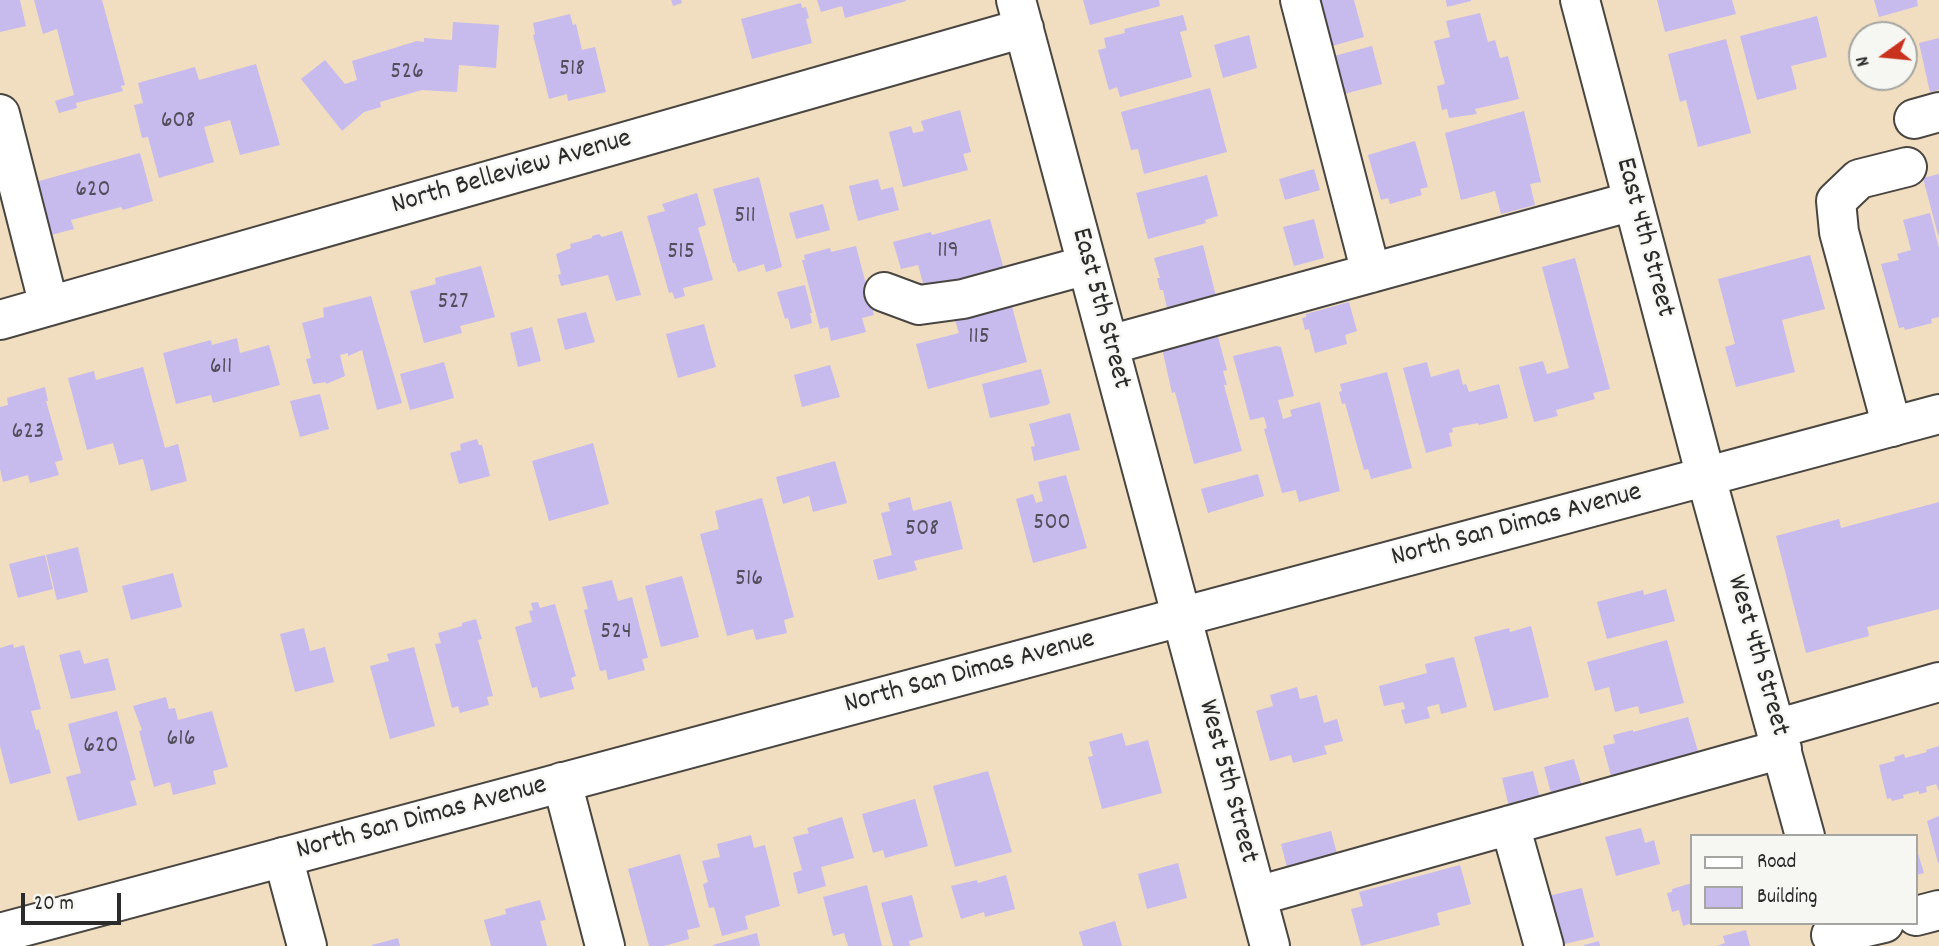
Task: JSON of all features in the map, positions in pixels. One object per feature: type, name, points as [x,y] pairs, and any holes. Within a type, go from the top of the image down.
[{"type":"street","points":[[1300,0],[1371,272]]},
{"type":"street","name":"East 4th Street","points":[[1580,0],[1706,477]]},
{"type":"street","name":"East 5th Street","points":[[1020,14],[1181,618]]},
{"type":"street","name":"North Belleview Avenue","points":[[0,320],[1020,14]]},
{"type":"street","points":[[0,114],[49,306]]},
{"type":"street","points":[[1892,427],[1839,232],[1836,201],[1859,179],[1907,167]]},
{"type":"street","points":[[1108,345],[1633,201]]},
{"type":"street","points":[[884,292],[919,305],[963,299],[1087,265]]},
{"type":"street","name":"North San Dimas Avenue","points":[[0,933],[1939,414]]},
{"type":"street","name":"West 4th Street","points":[[1706,477],[1804,834]]},
{"type":"street","name":"West 5th Street","points":[[1181,618],[1270,946]]},
{"type":"street","points":[[1257,896],[1510,825],[1779,739],[1939,682]]},
{"type":"street","points":[[562,782],[606,946]]},
{"type":"street","points":[[1510,825],[1544,946]]},
{"type":"street","points":[[283,857],[307,946]]},
{"type":"street","points":[[1918,915],[1939,910]]},
{"type":"street","points":[[1831,935],[1875,925]]},
{"type":"building","points":[[0,0],[20,0],[26,26],[0,32]]},
{"type":"building","points":[[34,0],[102,0],[125,85],[121,86],[123,91],[76,103],[77,108],[59,113],[55,101],[74,95],[57,29],[43,34]]},
{"type":"building","points":[[671,0],[681,0],[682,3],[673,6]]},
{"type":"building","points":[[817,0],[906,1],[845,18],[842,6],[821,12]]},
{"type":"building","points":[[1083,0],[1159,0],[1160,6],[1090,25]]},
{"type":"building","points":[[1319,0],[1354,0],[1364,37],[1332,46]]},
{"type":"building","points":[[1446,0],[1471,0],[1471,1],[1447,7]]},
{"type":"building","points":[[1657,0],[1732,0],[1736,14],[1665,32]]},
{"type":"building","points":[[1874,0],[1917,0],[1918,6],[1879,17]]},
{"type":"building","points":[[801,3],[802,8],[806,7],[812,43],[752,59],[741,19]]},
{"type":"building","points":[[1480,13],[1488,42],[1495,40],[1500,58],[1508,56],[1519,99],[1475,109],[1477,114],[1449,118],[1447,109],[1442,110],[1437,86],[1445,84],[1434,41],[1450,37],[1446,21]]},
{"type":"building","points":[[570,14],[573,25],[576,24],[582,50],[595,47],[606,92],[568,101],[567,94],[549,99],[533,35],[533,23]]},
{"type":"building","points":[[1183,15],[1187,30],[1180,32],[1192,77],[1120,97],[1117,87],[1109,90],[1098,50],[1106,48],[1104,38],[1125,33],[1124,29]]},
{"type":"building","points":[[1817,16],[1827,57],[1791,66],[1797,89],[1757,100],[1740,36]]},
{"type":"building","points":[[453,22],[499,25],[496,68],[459,65],[457,92],[422,90],[380,102],[381,107],[364,112],[342,131],[301,79],[325,60],[345,84],[357,80],[352,61],[417,41],[424,42],[424,38],[452,40]]},
{"type":"building","points":[[1249,35],[1257,68],[1223,78],[1214,45]]},
{"type":"building","points":[[1939,38],[1939,90],[1930,92],[1919,43]]},
{"type":"building","points":[[1726,39],[1751,133],[1698,147],[1686,100],[1680,102],[1668,54]]},
{"type":"building","points":[[1372,46],[1382,84],[1340,95],[1330,57]]},
{"type":"building","points":[[256,64],[280,145],[240,155],[230,120],[204,127],[214,162],[159,178],[148,137],[142,138],[134,105],[143,103],[138,83],[195,67],[199,80]]},
{"type":"building","points":[[1210,88],[1227,152],[1144,174],[1138,149],[1131,150],[1121,112]]},
{"type":"building","points":[[960,110],[971,152],[963,154],[968,170],[903,187],[889,132],[911,126],[913,133],[924,131],[921,121]]},
{"type":"building","points":[[1524,111],[1541,182],[1530,184],[1535,205],[1501,214],[1495,191],[1461,200],[1445,133]]},
{"type":"building","points":[[1415,141],[1428,187],[1420,189],[1422,195],[1390,204],[1388,198],[1381,200],[1368,155]]},
{"type":"building","points":[[140,153],[153,201],[71,220],[74,229],[47,236],[32,183]]},
{"type":"building","points":[[1314,169],[1320,190],[1285,200],[1279,179]]},
{"type":"building","points":[[1939,174],[1939,235],[1938,235],[1923,178]]},
{"type":"building","points":[[1207,175],[1218,216],[1205,220],[1206,223],[1148,239],[1136,193]]},
{"type":"building","points":[[759,177],[782,267],[766,272],[764,264],[738,272],[733,263],[713,189]]},
{"type":"building","points":[[878,179],[881,190],[893,187],[899,210],[858,221],[849,186]]},
{"type":"building","points":[[697,193],[706,225],[698,228],[713,280],[683,288],[685,296],[675,299],[672,292],[669,293],[647,216],[665,211],[662,204]]},
{"type":"building","points":[[823,204],[830,230],[796,239],[789,213]]},
{"type":"building","points":[[1930,213],[1939,248],[1939,317],[1931,319],[1932,323],[1905,330],[1904,327],[1899,328],[1881,264],[1899,260],[1897,254],[1911,250],[1903,220]]},
{"type":"building","points":[[990,219],[1005,273],[926,294],[918,265],[901,269],[893,242],[931,232],[932,235]]},
{"type":"building","points":[[1314,219],[1324,258],[1294,266],[1283,227]]},
{"type":"building","points":[[622,231],[641,295],[616,301],[608,275],[561,286],[556,254],[571,248],[570,244],[592,236],[599,234],[602,237]]},
{"type":"building","points":[[1203,245],[1217,300],[1192,306],[1191,302],[1167,308],[1163,290],[1160,290],[1157,278],[1160,278],[1154,258]]},
{"type":"building","points":[[856,246],[874,315],[862,318],[866,332],[831,341],[828,327],[820,329],[802,260],[805,260],[804,255],[830,248],[831,252]]},
{"type":"building","points":[[1810,255],[1825,309],[1782,320],[1795,372],[1736,387],[1725,347],[1735,344],[1718,279]]},
{"type":"building","points":[[1575,258],[1610,389],[1593,393],[1595,399],[1556,410],[1558,416],[1534,422],[1519,367],[1543,361],[1547,374],[1569,368],[1542,267]]},
{"type":"building","points":[[481,266],[495,317],[460,326],[462,333],[424,343],[410,291],[436,284],[435,278]]},
{"type":"building","points":[[805,285],[812,323],[791,329],[777,292]]},
{"type":"building","points":[[371,296],[402,403],[377,410],[362,350],[348,356],[348,353],[340,355],[345,376],[326,384],[313,384],[306,359],[311,358],[302,323],[324,317],[323,308]]},
{"type":"building","points":[[1010,299],[1027,362],[928,389],[916,344],[959,333],[953,314]]},
{"type":"building","points":[[1349,302],[1357,331],[1345,335],[1347,344],[1315,353],[1309,329],[1305,330],[1302,318],[1306,317],[1306,314]]},
{"type":"building","points":[[586,312],[595,342],[565,350],[557,319]]},
{"type":"building","points":[[704,324],[716,367],[678,378],[666,334]]},
{"type":"building","points":[[532,327],[541,361],[518,367],[510,333]]},
{"type":"building","points":[[1217,333],[1227,370],[1223,371],[1227,385],[1224,385],[1242,451],[1194,464],[1175,392],[1172,393],[1162,348]]},
{"type":"building","points":[[237,338],[240,353],[269,345],[280,385],[213,403],[211,395],[176,404],[163,353],[211,340],[212,345]]},
{"type":"building","points":[[1281,347],[1294,396],[1278,400],[1283,419],[1292,416],[1290,410],[1320,402],[1340,491],[1299,502],[1296,490],[1282,493],[1264,429],[1267,428],[1264,417],[1250,420],[1233,356]]},
{"type":"building","points":[[444,362],[454,398],[410,410],[400,374]]},
{"type":"building","points":[[1427,362],[1431,377],[1459,369],[1463,385],[1466,384],[1469,392],[1499,384],[1508,418],[1452,428],[1453,432],[1449,433],[1452,446],[1426,453],[1403,368]]},
{"type":"building","points":[[830,365],[840,397],[802,407],[794,375]]},
{"type":"building","points":[[143,367],[165,448],[178,444],[187,481],[151,491],[143,459],[119,465],[113,443],[87,450],[68,378],[94,371],[96,380]]},
{"type":"building","points":[[1041,369],[1050,403],[990,418],[982,384]]},
{"type":"building","points":[[1387,372],[1412,468],[1371,479],[1368,469],[1364,470],[1345,403],[1342,404],[1340,384]]},
{"type":"building","points":[[45,387],[46,401],[63,460],[55,462],[59,475],[30,483],[28,475],[3,482],[0,469],[0,407],[8,405],[7,398]]},
{"type":"building","points":[[320,394],[329,429],[300,437],[290,401]]},
{"type":"building","points":[[1070,413],[1080,450],[1034,461],[1031,447],[1035,446],[1029,424]]},
{"type":"building","points":[[477,439],[479,445],[482,445],[490,476],[459,484],[450,453],[461,450],[460,444]]},
{"type":"building","points":[[593,443],[609,504],[549,521],[532,461]]},
{"type":"building","points":[[835,461],[847,503],[813,512],[809,496],[783,504],[776,477]]},
{"type":"building","points":[[1258,474],[1264,496],[1208,513],[1201,489]]},
{"type":"building","points":[[1066,475],[1087,548],[1033,563],[1016,499],[1033,494],[1036,503],[1043,501],[1038,482]]},
{"type":"building","points":[[910,497],[913,511],[951,501],[963,549],[914,561],[917,570],[878,580],[873,560],[892,555],[881,513],[890,511],[888,503]]},
{"type":"building","points":[[762,498],[794,617],[784,620],[787,633],[756,640],[753,629],[727,636],[700,534],[719,529],[715,511]]},
{"type":"building","points":[[1939,502],[1939,609],[1867,627],[1869,636],[1806,653],[1776,536],[1839,519],[1841,528]]},
{"type":"building","points":[[78,547],[88,592],[57,600],[46,555]]},
{"type":"building","points":[[45,555],[53,589],[18,598],[9,564]]},
{"type":"building","points":[[173,573],[182,607],[131,620],[122,586]]},
{"type":"building","points":[[682,576],[699,637],[661,647],[645,586]]},
{"type":"building","points":[[612,580],[618,601],[632,597],[648,658],[642,659],[645,670],[608,680],[606,670],[600,671],[584,610],[588,609],[582,587]]},
{"type":"building","points":[[1666,589],[1675,621],[1607,639],[1597,602],[1643,590],[1644,595]]},
{"type":"building","points":[[538,602],[540,608],[555,604],[576,676],[571,678],[574,689],[540,698],[537,687],[532,688],[515,627],[532,622],[529,611],[533,610],[531,603]]},
{"type":"building","points":[[476,619],[482,639],[478,640],[493,696],[487,697],[489,705],[460,713],[458,706],[452,708],[435,644],[441,643],[438,633]]},
{"type":"building","points":[[1531,626],[1549,697],[1494,711],[1474,637],[1509,628],[1510,632]]},
{"type":"building","points":[[304,628],[310,651],[325,647],[334,682],[295,692],[280,634]]},
{"type":"building","points":[[1667,640],[1684,703],[1640,714],[1638,706],[1615,712],[1609,687],[1595,691],[1587,662]]},
{"type":"building","points":[[13,644],[14,648],[24,645],[41,709],[31,711],[51,773],[10,784],[0,746],[0,648]]},
{"type":"building","points":[[414,647],[435,726],[390,739],[370,666],[389,661],[387,654]]},
{"type":"building","points":[[80,650],[84,664],[108,658],[116,690],[71,699],[59,655]]},
{"type":"building","points":[[1454,657],[1467,707],[1441,714],[1439,704],[1427,707],[1430,718],[1405,724],[1401,710],[1405,709],[1403,702],[1384,706],[1379,686],[1427,673],[1425,664]]},
{"type":"building","points":[[1297,687],[1300,699],[1317,695],[1324,723],[1337,719],[1343,741],[1324,746],[1327,754],[1293,763],[1291,755],[1270,761],[1256,711],[1273,706],[1270,695]]},
{"type":"building","points":[[166,697],[169,709],[175,708],[178,720],[212,711],[228,767],[213,771],[216,784],[173,795],[170,782],[154,787],[139,731],[142,730],[133,706]]},
{"type":"building","points":[[117,711],[136,780],[130,781],[137,805],[78,821],[66,777],[81,773],[68,724]]},
{"type":"building","points":[[1688,717],[1700,758],[1625,778],[1623,772],[1611,776],[1603,746],[1615,743],[1613,735]]},
{"type":"building","points":[[1122,733],[1126,746],[1148,740],[1162,793],[1102,809],[1088,757],[1093,756],[1089,742]]},
{"type":"building","points":[[1939,746],[1939,791],[1936,784],[1926,787],[1927,792],[1903,795],[1904,798],[1892,801],[1891,798],[1887,799],[1879,765],[1895,761],[1894,757],[1904,754],[1905,758]]},
{"type":"building","points":[[1574,759],[1585,796],[1554,804],[1544,767]]},
{"type":"building","points":[[988,771],[1012,852],[955,867],[933,786]]},
{"type":"building","points":[[1533,771],[1542,806],[1511,815],[1502,778]]},
{"type":"building","points":[[915,799],[928,846],[885,858],[883,850],[873,853],[862,814]]},
{"type":"building","points":[[1939,816],[1939,863],[1938,863],[1927,821]]},
{"type":"building","points":[[842,817],[854,858],[821,867],[826,886],[798,894],[793,873],[802,870],[793,837],[809,833],[807,828]]},
{"type":"building","points":[[1641,828],[1645,843],[1654,840],[1660,864],[1616,876],[1605,837]]},
{"type":"building","points":[[1331,831],[1340,865],[1290,879],[1281,844]]},
{"type":"building","points":[[751,835],[754,848],[765,845],[780,906],[745,916],[748,929],[722,936],[714,907],[709,908],[703,884],[708,882],[702,861],[720,857],[717,844]]},
{"type":"building","points":[[680,854],[700,927],[687,930],[689,939],[664,946],[649,946],[628,869]]},
{"type":"building","points":[[1918,854],[1924,873],[1918,874]]},
{"type":"building","points":[[1178,863],[1187,898],[1147,909],[1138,874]]},
{"type":"building","points":[[1460,865],[1471,904],[1437,913],[1440,925],[1361,946],[1351,909],[1363,906],[1359,892]]},
{"type":"building","points":[[1006,875],[1015,909],[985,917],[984,912],[961,919],[951,886],[977,880],[978,883]]},
{"type":"building","points":[[1690,884],[1690,924],[1683,926],[1679,910],[1672,912],[1667,893],[1672,892],[1672,889]]},
{"type":"building","points":[[867,885],[882,946],[848,946],[844,933],[833,936],[823,897]]},
{"type":"building","points":[[1582,888],[1594,937],[1560,945],[1548,896]]},
{"type":"building","points":[[912,895],[923,937],[909,941],[910,946],[893,946],[881,903]]},
{"type":"building","points":[[540,900],[546,920],[540,921],[547,946],[491,946],[484,920],[506,914],[505,909]]},
{"type":"building","points":[[1115,921],[1122,946],[1083,946],[1079,932]]},
{"type":"building","points":[[1746,930],[1750,946],[1717,946],[1725,943],[1723,936]]},
{"type":"building","points":[[757,933],[760,946],[713,946],[713,945]]},
{"type":"building","points":[[398,938],[400,946],[372,946],[372,945]]},
{"type":"building","points":[[1599,941],[1600,946],[1584,946],[1584,945]]}]
